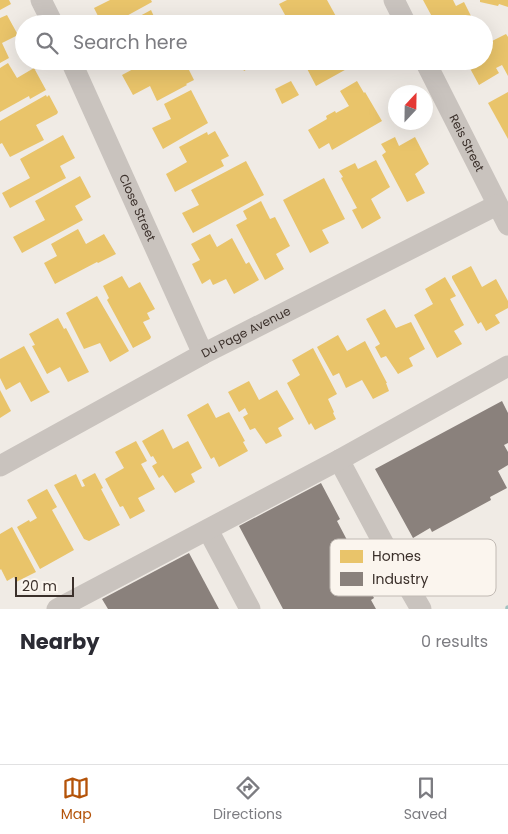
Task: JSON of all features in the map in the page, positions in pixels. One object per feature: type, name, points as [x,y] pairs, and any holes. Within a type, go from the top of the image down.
[{"type":"street","points":[[41,0],[48,15]]},
{"type":"street","points":[[394,0],[402,15]]},
{"type":"street","name":"Close Street","points":[[75,70],[203,354]]},
{"type":"street","name":"Reis Street","points":[[429,70],[508,225]]},
{"type":"street","name":"Du Page Avenue","points":[[0,466],[203,354],[497,205]]},
{"type":"street","points":[[57,609],[83,603],[208,530],[508,366]]},
{"type":"street","points":[[339,460],[381,539]]},
{"type":"street","points":[[208,530],[250,609]]},
{"type":"street","points":[[414,596],[421,609]]},
{"type":"building: Homes","points":[[0,0],[9,0],[11,4],[0,10]]},
{"type":"building: Homes","points":[[110,0],[151,0],[152,2],[128,15],[98,15],[94,8]]},
{"type":"building: Homes","points":[[287,0],[327,0],[335,15],[285,15],[279,4]]},
{"type":"building: Homes","points":[[423,0],[453,0],[456,6],[464,2],[470,15],[431,15]]},
{"type":"building: Homes","points":[[480,0],[508,0],[508,7],[480,2]]},
{"type":"building: Homes","points":[[151,10],[153,15],[142,15]]},
{"type":"building: Homes","points":[[7,15],[15,30],[15,36],[2,43],[9,58],[0,63],[0,18]]},
{"type":"building: Homes","points":[[506,34],[508,37],[508,76],[502,65],[496,68],[499,73],[479,85],[471,70],[493,70],[493,40]]},
{"type":"building: Homes","points":[[8,63],[17,78],[31,70],[35,70],[46,90],[30,99],[29,96],[0,112],[0,68]]},
{"type":"building: Homes","points":[[131,70],[189,70],[194,80],[157,101],[150,86],[133,95],[122,75]]},
{"type":"building: Homes","points":[[308,70],[345,70],[316,86]]},
{"type":"building: Homes","points":[[291,81],[299,95],[282,104],[275,89]]},
{"type":"building: Homes","points":[[357,81],[382,121],[332,150],[329,143],[319,149],[308,130],[327,119],[326,116],[349,106],[340,91]]},
{"type":"building: Homes","points":[[191,90],[208,123],[163,149],[152,128],[171,119],[164,104]]},
{"type":"building: Homes","points":[[508,92],[508,139],[488,103]]},
{"type":"building: Homes","points":[[46,95],[47,97],[49,95],[58,112],[36,125],[44,140],[10,157],[2,143],[0,144],[0,121]]},
{"type":"building: Homes","points":[[215,131],[229,156],[221,160],[224,166],[175,192],[166,174],[187,162],[179,147],[207,132],[208,135]]},
{"type":"building: Homes","points":[[63,135],[75,158],[60,166],[66,178],[10,208],[2,193],[30,178],[20,159]]},
{"type":"building: Homes","points":[[395,137],[399,146],[415,137],[429,164],[415,174],[425,193],[407,202],[382,155],[386,152],[381,144]]},
{"type":"building: Homes","points":[[376,160],[390,187],[371,199],[381,218],[362,229],[352,210],[357,208],[339,171],[355,163],[358,169]]},
{"type":"building: Homes","points":[[246,161],[264,195],[193,233],[182,213],[199,205],[191,190]]},
{"type":"building: Homes","points":[[80,176],[91,197],[75,206],[83,220],[22,253],[13,237],[45,220],[35,201]]},
{"type":"building: Homes","points":[[324,178],[345,219],[322,230],[329,243],[310,253],[283,200]]},
{"type":"building: Homes","points":[[261,201],[270,219],[275,217],[290,246],[276,254],[284,269],[265,280],[236,225],[247,219],[243,211]]},
{"type":"building: Homes","points":[[78,229],[86,244],[104,234],[116,254],[55,284],[44,263],[57,256],[51,244]]},
{"type":"building: Homes","points":[[210,234],[217,247],[232,238],[246,264],[249,262],[259,280],[234,294],[226,279],[213,285],[210,279],[202,284],[192,264],[200,260],[191,244]]},
{"type":"building: Homes","points":[[471,266],[482,287],[496,279],[508,301],[508,308],[495,315],[500,323],[486,331],[481,322],[478,324],[452,278],[452,276]]},
{"type":"building: Homes","points":[[122,276],[129,288],[140,282],[155,309],[147,313],[150,319],[143,322],[151,337],[150,339],[133,348],[107,300],[109,298],[103,286]]},
{"type":"building: Homes","points":[[445,277],[456,296],[450,299],[464,325],[454,331],[462,344],[437,358],[414,315],[433,304],[425,289]]},
{"type":"building: Homes","points":[[97,296],[129,351],[110,362],[100,343],[84,349],[66,313]]},
{"type":"building: Homes","points":[[385,309],[396,328],[411,322],[425,349],[409,358],[413,366],[398,374],[386,356],[381,358],[375,347],[380,344],[366,319]]},
{"type":"building: Homes","points":[[58,318],[64,329],[66,328],[89,372],[68,382],[60,367],[47,374],[32,346],[35,345],[29,334]]},
{"type":"building: Homes","points":[[338,335],[347,351],[365,341],[387,383],[389,391],[373,399],[362,380],[346,388],[339,373],[333,376],[317,347]]},
{"type":"building: Homes","points":[[24,346],[50,392],[31,402],[20,382],[6,390],[0,378],[0,359]]},
{"type":"building: Homes","points":[[313,348],[337,394],[328,399],[336,419],[315,430],[311,423],[309,425],[287,383],[300,375],[292,360]]},
{"type":"building: Homes","points":[[249,381],[259,400],[277,390],[294,419],[278,428],[282,436],[266,444],[255,428],[250,430],[243,417],[248,414],[245,408],[239,412],[228,392]]},
{"type":"building: Homes","points":[[0,390],[11,411],[0,418]]},
{"type":"building: Homes","points":[[208,403],[216,418],[229,412],[245,441],[243,442],[248,451],[219,467],[214,457],[211,459],[187,415]]},
{"type":"building: Homes","points":[[163,429],[173,449],[188,441],[202,468],[191,474],[195,482],[175,493],[163,475],[159,478],[152,466],[157,463],[153,456],[151,457],[142,441]]},
{"type":"building: Homes","points":[[136,441],[147,461],[141,464],[155,489],[138,498],[145,511],[130,519],[123,506],[120,507],[105,479],[124,468],[115,452]]},
{"type":"building: Homes","points":[[95,473],[103,488],[101,489],[120,525],[89,541],[84,539],[54,485],[76,474],[82,487],[85,486],[82,480]]},
{"type":"building: Homes","points":[[47,489],[57,507],[52,510],[74,550],[40,569],[17,527],[37,518],[27,500]]},
{"type":"building: Homes","points":[[12,527],[36,572],[16,582],[14,577],[7,581],[0,570],[0,534]]},
{"type":"building: Industry","points":[[502,401],[508,413],[508,443],[504,445],[508,452],[508,465],[498,471],[507,488],[490,497],[491,500],[432,532],[430,528],[413,538],[375,469]]},
{"type":"building: Industry","points":[[321,483],[340,519],[337,521],[346,539],[330,539],[330,596],[373,596],[374,598],[371,600],[376,609],[283,609],[239,526]]},
{"type":"building: Industry","points":[[189,553],[219,609],[108,609],[102,599]]}]
